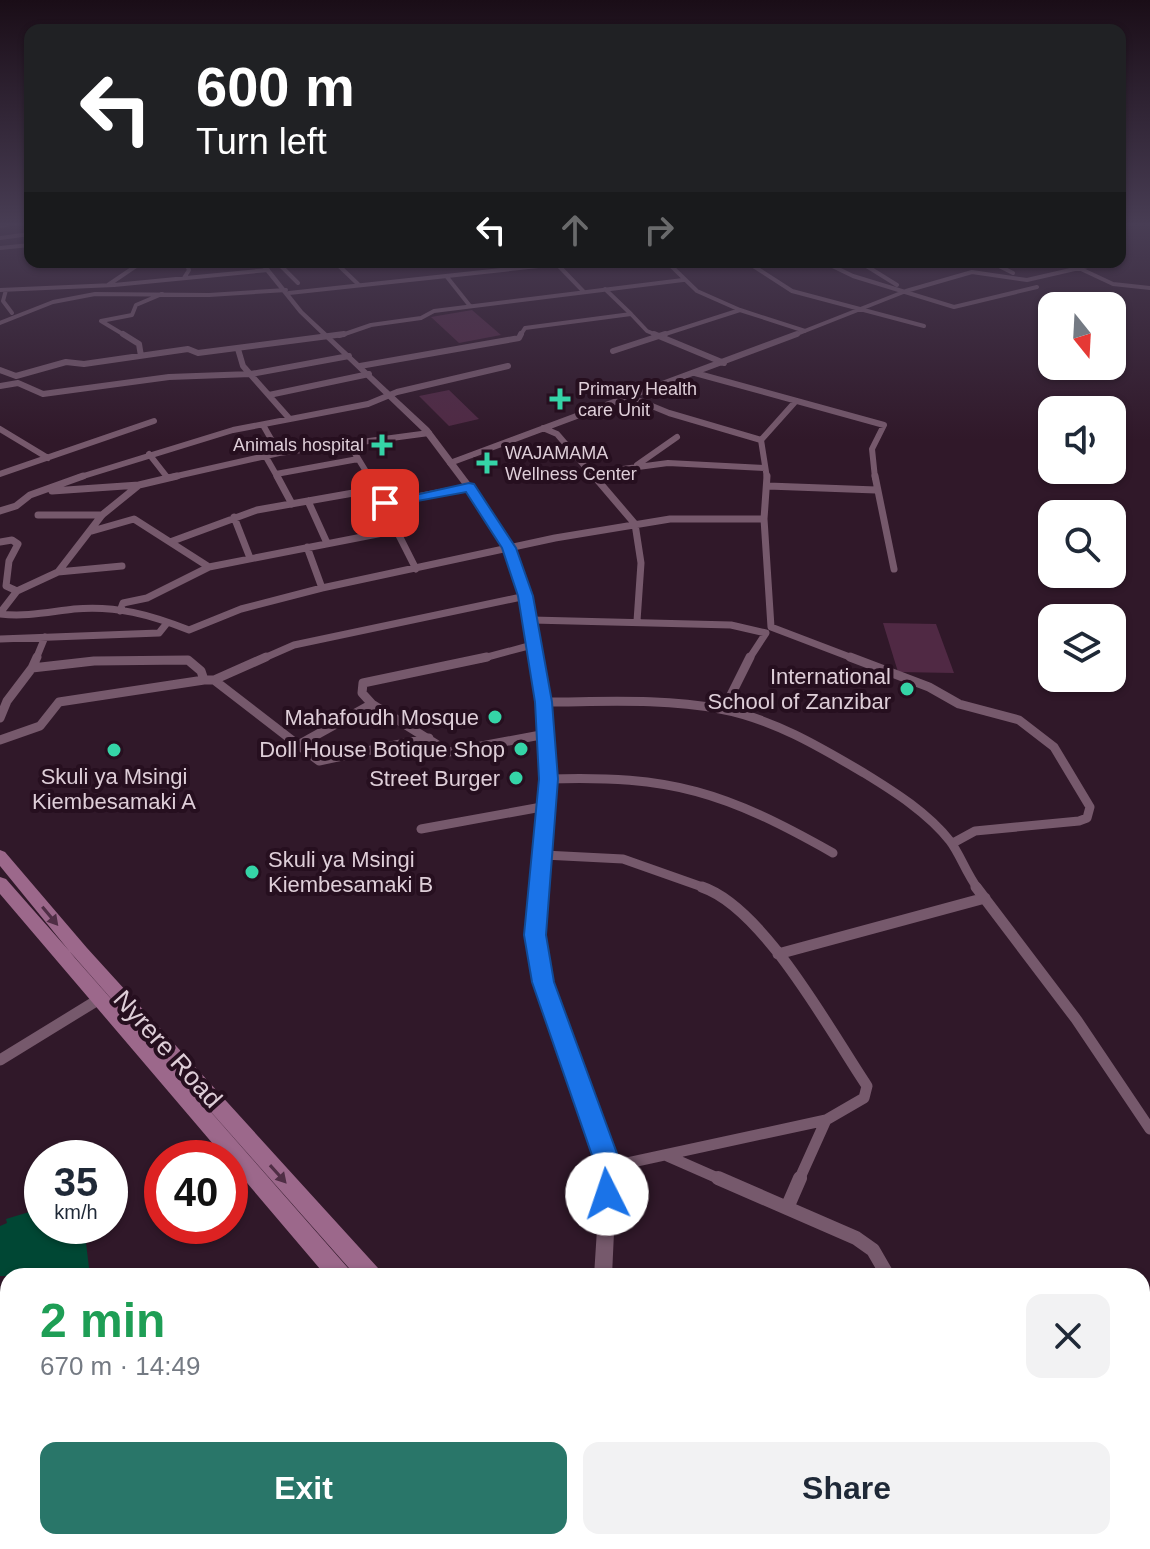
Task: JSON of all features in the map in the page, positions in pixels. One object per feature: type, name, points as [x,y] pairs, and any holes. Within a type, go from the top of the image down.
[{"type":"main road","name":"Nyrere Road","points":[[0,856],[107,994],[333,1268]]},
{"type":"main road","name":"Nyrere Road","points":[[2,886],[363,1268]]},
{"type":"street","points":[[3,295],[4,304],[12,313]]},
{"type":"street","points":[[0,323],[53,302],[92,295]]},
{"type":"street","points":[[141,356],[139,344],[101,321],[132,315],[136,305],[157,295]]},
{"type":"street","points":[[290,295],[328,339],[365,370],[429,433],[509,548],[526,596],[543,702],[548,779],[535,935],[543,982],[609,1167],[603,1268]]},
{"type":"street","points":[[462,295],[470,306]]},
{"type":"street","points":[[0,386],[66,362],[84,364],[188,349],[198,353],[328,339],[371,325],[421,318],[429,312],[551,295]]},
{"type":"street","points":[[612,295],[647,331],[724,363]]},
{"type":"street","points":[[707,295],[740,310],[805,331]]},
{"type":"street","points":[[807,295],[924,326]]},
{"type":"street","points":[[450,463],[724,363],[890,295]]},
{"type":"street","points":[[920,295],[959,307],[1007,295]]},
{"type":"street","points":[[613,351],[740,310]]},
{"type":"street","points":[[269,395],[365,370],[519,338],[525,328],[631,314]]},
{"type":"street","points":[[238,349],[243,366],[288,417]]},
{"type":"street","points":[[0,370],[7,370],[15,379],[43,394],[169,377],[251,374],[349,356]]},
{"type":"street","points":[[0,511],[44,491],[149,454],[288,417],[393,397],[397,392],[508,366]]},
{"type":"street","points":[[695,373],[884,425],[872,449],[876,490],[894,569]]},
{"type":"street","points":[[630,397],[688,419],[761,440]]},
{"type":"street","points":[[724,709],[755,646],[769,630],[764,519],[768,486],[761,440],[795,402]]},
{"type":"street","points":[[0,474],[154,421]]},
{"type":"street","points":[[263,425],[279,453]]},
{"type":"street","points":[[543,428],[557,434],[577,461],[593,473],[635,524],[641,563],[637,621]]},
{"type":"street","points":[[0,429],[48,458]]},
{"type":"street","points":[[44,491],[139,485],[279,453],[429,433]]},
{"type":"street","points":[[636,466],[677,437]]},
{"type":"street","points":[[348,442],[385,503],[416,569]]},
{"type":"street","points":[[149,454],[167,477]]},
{"type":"street","points":[[266,457],[292,504]]},
{"type":"street","points":[[276,474],[358,459]]},
{"type":"street","points":[[593,473],[636,466],[691,463],[765,468]]},
{"type":"street","points":[[58,572],[102,515],[139,485]]},
{"type":"street","points":[[768,486],[876,490]]},
{"type":"street","points":[[385,503],[469,487]]},
{"type":"street","points":[[170,542],[234,517],[376,489]]},
{"type":"street","points":[[308,501],[327,543]]},
{"type":"street","points":[[38,515],[102,515]]},
{"type":"street","points":[[234,517],[250,558]]},
{"type":"street","points":[[92,531],[134,519],[209,567]]},
{"type":"street","points":[[122,566],[58,572],[17,591],[0,613],[23,617],[77,609],[142,612],[178,629],[199,628],[241,609],[322,588],[509,548],[670,519],[764,519]]},
{"type":"street","points":[[120,611],[123,603],[147,598],[209,567],[398,530]]},
{"type":"street","points":[[0,542],[12,540],[18,544],[4,562],[6,586],[17,591]]},
{"type":"street","points":[[307,547],[322,588]]},
{"type":"street","points":[[0,740],[40,726],[59,702],[209,680],[294,645],[526,596]]},
{"type":"street","points":[[532,620],[637,621],[731,625],[769,630],[929,687],[967,707],[1019,720],[1054,747],[1090,807],[1087,818],[1079,821],[975,831],[953,843]]},
{"type":"street","points":[[0,639],[159,633],[167,623]]},
{"type":"street","points":[[0,718],[7,701],[32,668],[45,637]]},
{"type":"street","points":[[536,644],[454,666],[363,683],[362,693],[372,704],[449,752],[457,753],[546,734]]},
{"type":"street","points":[[32,668],[94,661],[188,660],[209,680],[290,741],[300,744],[314,760],[325,762],[429,738]]},
{"type":"street","points":[[543,702],[661,703],[724,709],[855,766],[889,787],[953,843],[955,856],[1076,1019],[1150,1129]]},
{"type":"street","points":[[300,744],[372,704]]},
{"type":"street","points":[[548,779],[622,777],[666,782],[718,797],[833,853]]},
{"type":"street","points":[[421,829],[547,806]]},
{"type":"street","points":[[544,855],[623,859],[709,889],[739,907],[778,954],[867,1086],[864,1098],[826,1120],[609,1167]]},
{"type":"street","points":[[778,954],[985,898]]},
{"type":"street","points":[[0,1060],[107,994]]},
{"type":"street","points":[[787,1208],[826,1120]]},
{"type":"street","points":[[665,1155],[856,1238],[873,1250],[883,1268]]},
{"type":"shaded area","points":[[472,310],[501,335],[459,343],[431,317]]},
{"type":"shaded area","points":[[449,390],[479,419],[449,426],[419,396]]},
{"type":"shaded area","points":[[883,623],[936,624],[954,673],[898,672]]},
{"type":"building","points":[[24,1214],[24,1244],[86,1244],[89,1268],[0,1268],[0,1226],[7,1223],[6,1219]]},
{"type":"place","name":"Primary Health care Unit","points":[[560,399]]},
{"type":"place","name":"Animals hospital","points":[[382,445]]},
{"type":"place","name":"WAJAMAMA Wellness Center","points":[[487,463]]},
{"type":"place","name":"International School of Zanzibar","points":[[907,689]]},
{"type":"place","name":"Mahafoudh Mosque","points":[[495,717]]},
{"type":"place","name":"Doll House Botique Shop","points":[[521,749]]},
{"type":"place","name":"Skuli ya Msingi Kiembesamaki A","points":[[114,750]]},
{"type":"place","name":"Street Burger","points":[[516,778]]},
{"type":"place","name":"Skuli ya Msingi Kiembesamaki B","points":[[252,872]]},
{"type":"route","points":[[385,503],[469,487],[509,548],[526,596],[543,702],[548,779],[535,935],[543,982],[609,1167],[607,1194]]}]
